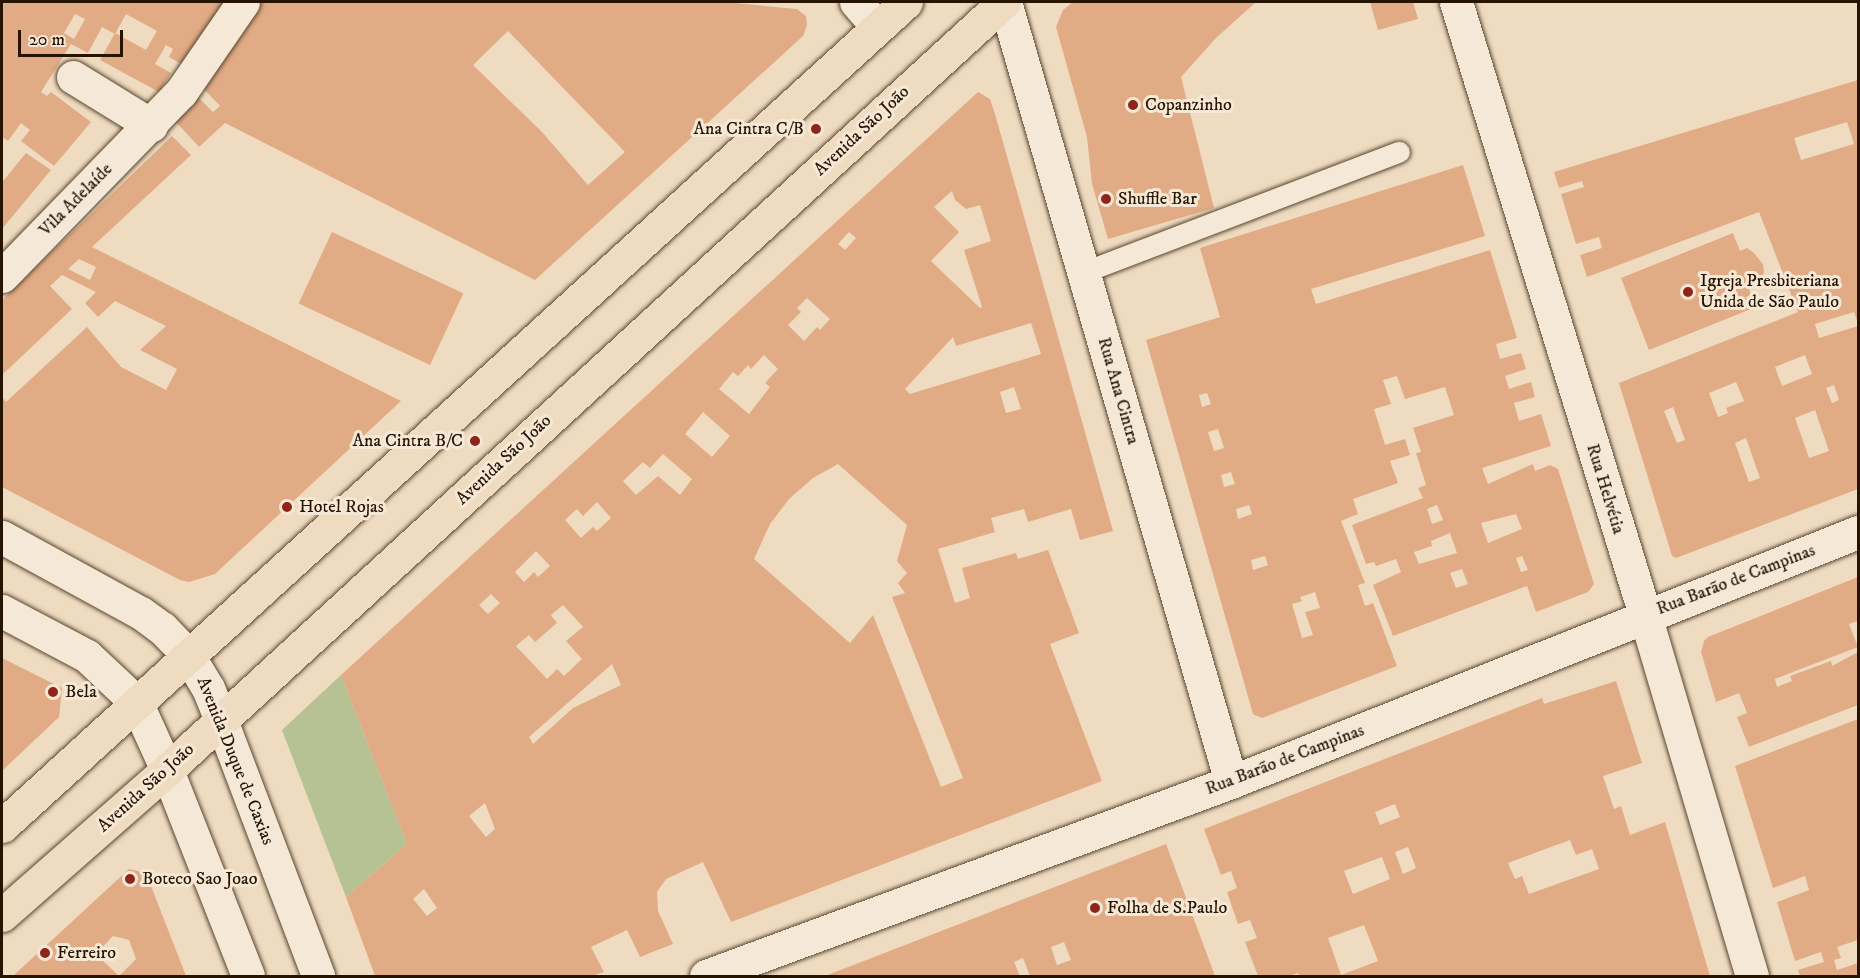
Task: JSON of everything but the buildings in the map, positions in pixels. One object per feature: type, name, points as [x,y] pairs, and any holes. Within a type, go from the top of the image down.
[{"type":"main road","points":[[2,826],[906,2]]},
{"type":"main road","name":"Avenida São João","points":[[2,915],[167,770],[1005,2]]},
{"type":"street","name":"Vila Adelaíde","points":[[2,276],[151,125],[201,66],[243,2]]},
{"type":"street","points":[[856,2],[878,27]]},
{"type":"street","name":"Rua Ana Cintra","points":[[1005,2],[1231,782]]},
{"type":"street","name":"Rua Helvétia","points":[[1456,2],[1645,615],[1752,976]]},
{"type":"street","points":[[73,77],[151,125]]},
{"type":"street","name":"Rua Barão de Campinas","points":[[706,976],[1231,782],[1858,532]]},
{"type":"street","name":"Avenida Duque de Caxias","points":[[2,537],[141,613],[162,628],[188,655],[208,688],[221,720],[318,976]]},
{"type":"street","points":[[2,611],[87,656],[136,702],[167,770],[248,976]]},
{"type":"lane","points":[[1084,272],[1399,152]]},
{"type":"green space","points":[[341,675],[407,844],[346,897],[282,730]]},
{"type":"place","name":"Copanzinho","points":[[1133,105]]},
{"type":"place","name":"Ana Cintra C/B","points":[[816,129]]},
{"type":"place","name":"Shuffle Bar","points":[[1106,199]]},
{"type":"place","name":"Igreja Presbiteriana Unida de São Paulo","points":[[1688,292]]},
{"type":"place","name":"Ana Cintra B/C","points":[[475,441]]},
{"type":"place","name":"Hotel Rojas","points":[[287,507]]},
{"type":"place","name":"Bela","points":[[53,692]]},
{"type":"place","name":"Boteco Sao Joao","points":[[130,879]]},
{"type":"place","name":"Folha de S.Paulo","points":[[1095,908]]},
{"type":"place","name":"Ferreiro","points":[[45,953]]}]
